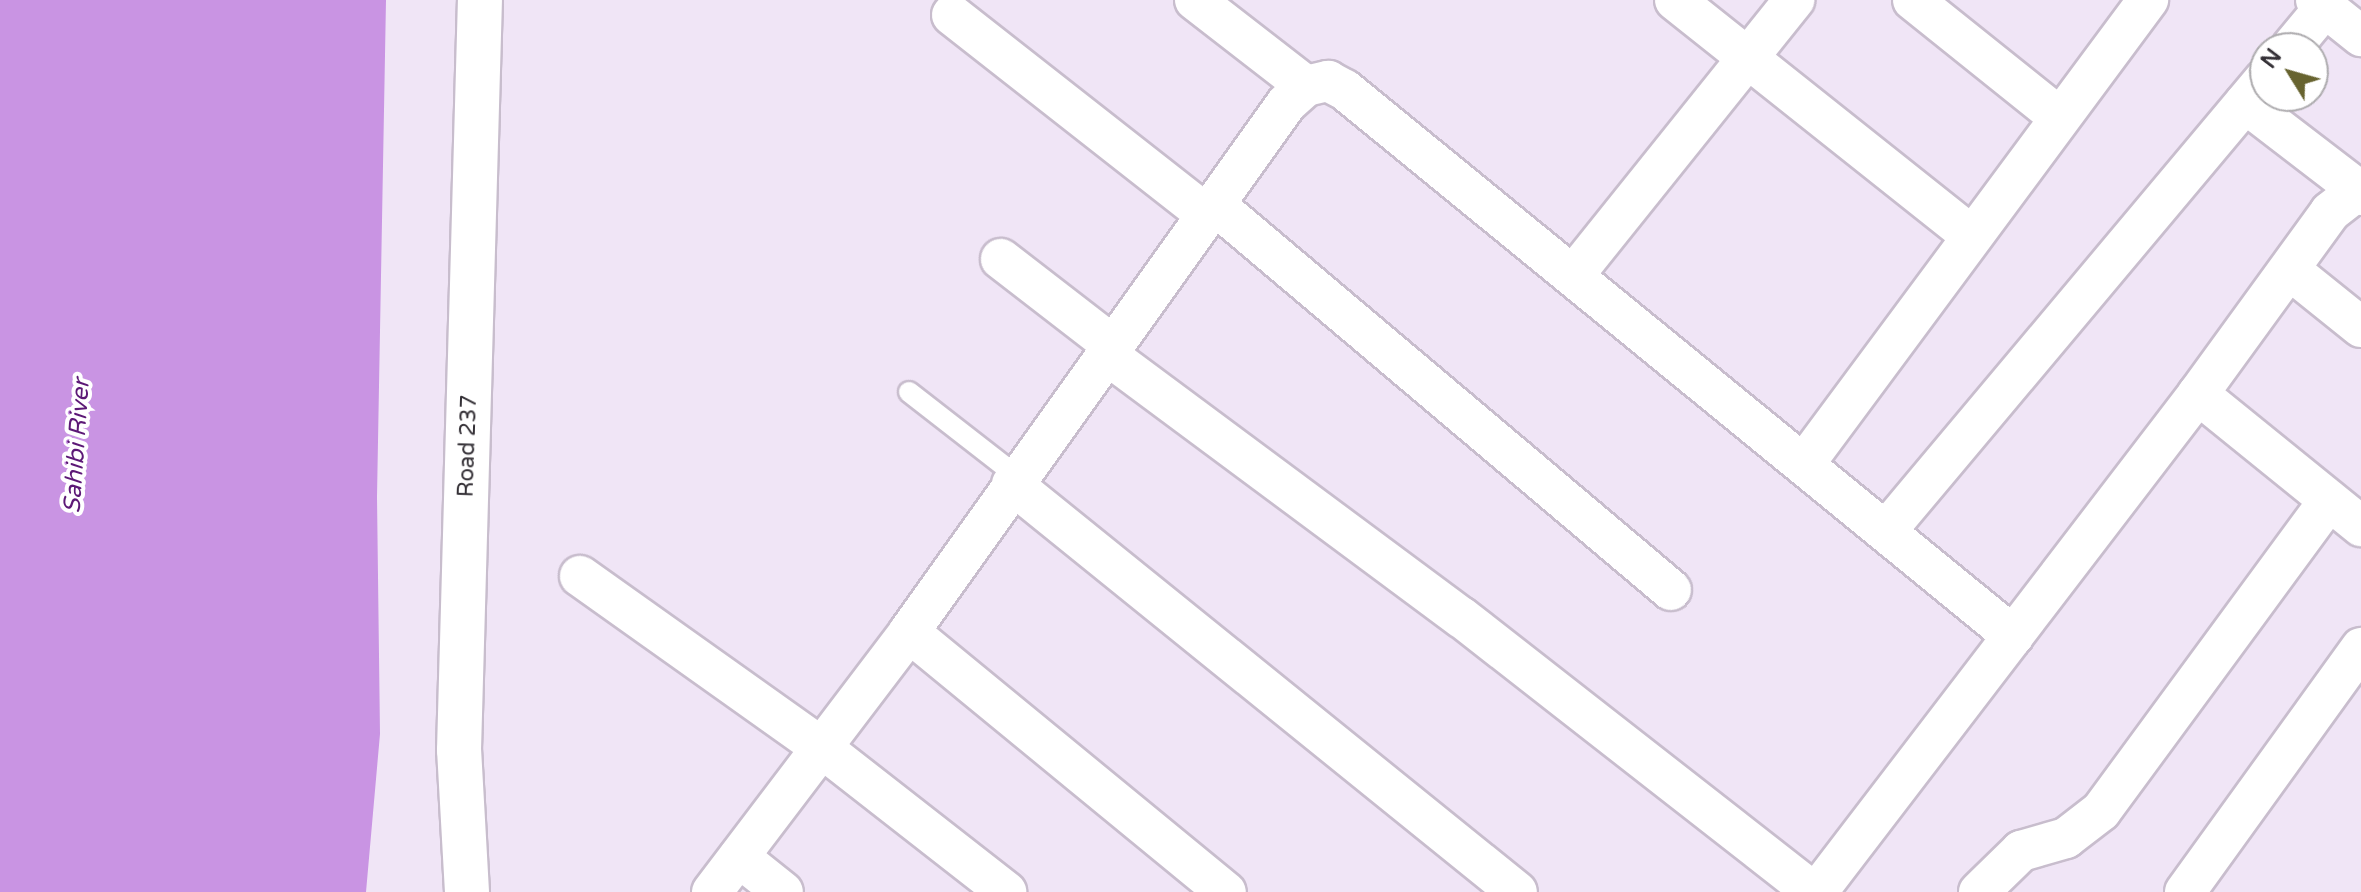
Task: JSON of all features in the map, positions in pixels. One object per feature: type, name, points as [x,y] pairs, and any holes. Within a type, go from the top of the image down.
[{"type":"street","name":"Road 237","points":[[467,892],[459,750],[480,0]]},
{"type":"street","points":[[1195,0],[1306,86]]},
{"type":"street","points":[[1675,0],[1972,236]]},
{"type":"street","points":[[1573,276],[1794,0]]},
{"type":"street","points":[[1913,0],[2059,117]]},
{"type":"street","points":[[1804,464],[2148,0]]},
{"type":"street","points":[[2302,32],[2321,4],[2361,36]]},
{"type":"street","points":[[952,15],[1211,210],[1671,590]]},
{"type":"street","points":[[712,892],[909,632],[1015,480],[1112,352],[1286,104],[1306,86],[1328,81],[1345,90],[2013,636]]},
{"type":"street","points":[[1886,531],[2249,98]]},
{"type":"street","points":[[2277,112],[2361,193]]},
{"type":"street","points":[[1001,259],[1112,352],[1461,617],[1815,892],[2198,394],[2330,212],[2353,194],[2361,193]]},
{"type":"street","points":[[2290,270],[2361,327]]},
{"type":"street","points":[[2198,394],[2361,526]]},
{"type":"street","points":[[1015,480],[1517,892]]},
{"type":"street","points":[[1979,892],[2021,851],[2066,838],[2101,811],[2329,501]]},
{"type":"street","points":[[580,576],[822,748],[1006,892]]},
{"type":"street","points":[[909,632],[1226,892]]},
{"type":"street","points":[[2185,892],[2361,648]]},
{"type":"street","points":[[739,857],[783,892]]},
{"type":"lane","points":[[909,392],[1015,480]]},
{"type":"water","name":"Sahibi River","points":[[0,0],[386,0],[377,497],[380,734],[366,892],[0,892]]}]
